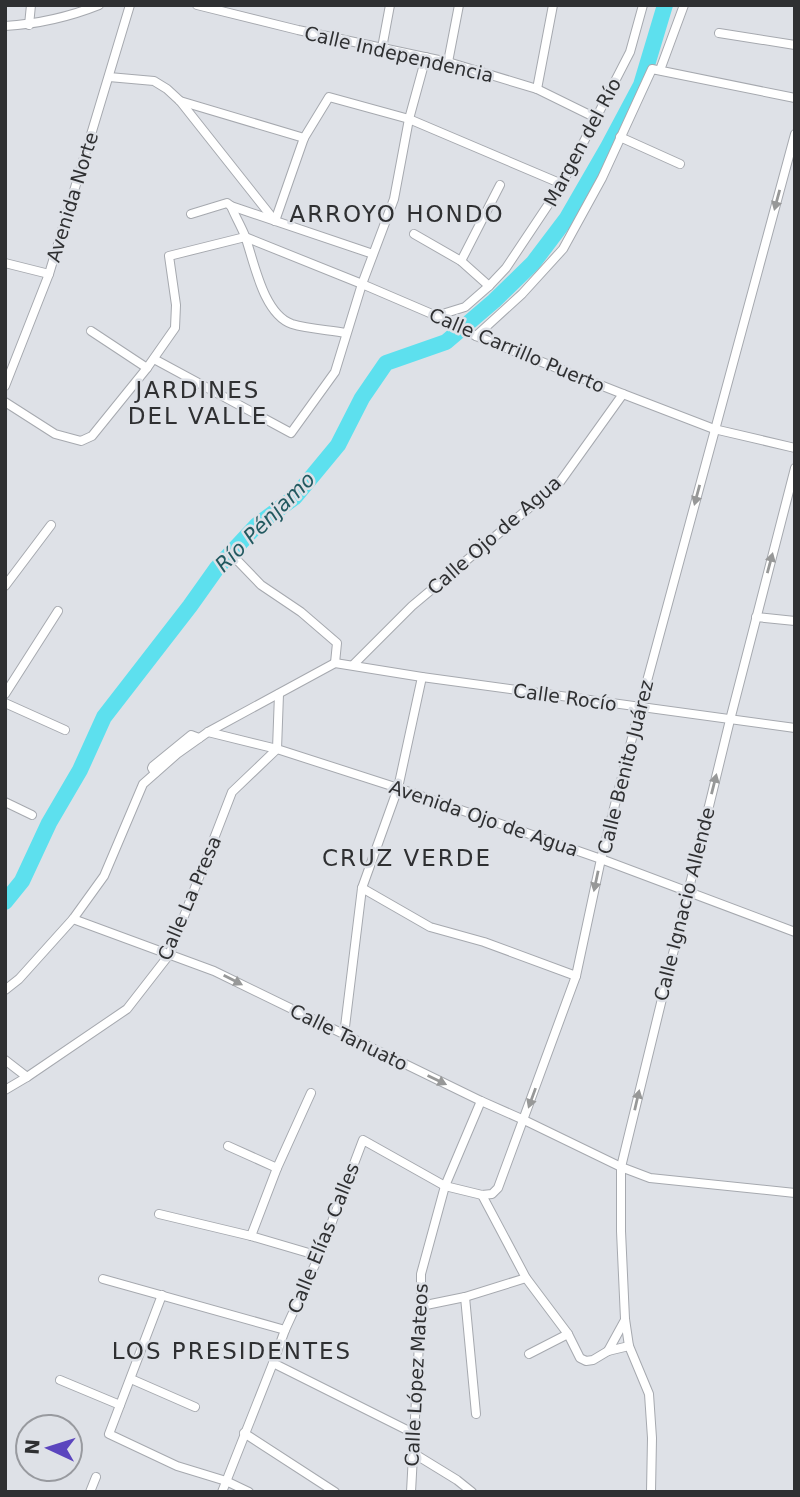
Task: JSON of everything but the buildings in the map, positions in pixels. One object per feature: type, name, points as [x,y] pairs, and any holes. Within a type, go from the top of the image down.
[{"type":"street","points":[[29,24],[31,5]]},
{"type":"street","points":[[5,26],[76,14],[99,5]]},
{"type":"street","name":"Avenida Norte","points":[[5,386],[49,274],[130,5]]},
{"type":"street","name":"Calle Independencia","points":[[197,5],[448,62],[537,89],[596,118]]},
{"type":"street","points":[[382,48],[390,5]]},
{"type":"street","points":[[448,62],[459,5]]},
{"type":"street","points":[[537,89],[553,5]]},
{"type":"street","name":"Margen del Río","points":[[436,316],[465,307],[489,286],[506,268],[562,184],[630,52],[643,5]]},
{"type":"street","points":[[476,336],[522,294],[563,249],[656,69],[684,5]]},
{"type":"street","points":[[719,33],[795,45]]},
{"type":"street","points":[[154,359],[291,433],[335,372],[362,284],[394,199],[409,119],[426,58]]},
{"type":"street","points":[[656,69],[795,98]]},
{"type":"street","points":[[109,77],[154,81],[167,89],[180,101],[275,221]]},
{"type":"street","points":[[275,221],[304,138],[329,97],[409,119],[562,184]]},
{"type":"street","points":[[180,101],[304,138]]},
{"type":"street","name":"Calle Benito Juárez","points":[[482,1195],[492,1194],[498,1188],[576,976],[601,859],[640,707],[795,134]]},
{"type":"street","points":[[620,137],[680,164]]},
{"type":"street","points":[[461,261],[500,185]]},
{"type":"street","points":[[191,215],[229,205],[373,254]]},
{"type":"street","points":[[229,205],[245,237],[257,277],[280,317],[291,324],[346,333]]},
{"type":"street","points":[[414,233],[461,261],[489,286]]},
{"type":"street","points":[[5,402],[55,434],[82,441],[92,436],[154,359],[175,328],[176,305],[169,256],[245,237]]},
{"type":"street","name":"Calle Carrillo Puerto","points":[[245,237],[446,320],[476,336],[623,394],[714,429],[795,449]]},
{"type":"street","points":[[5,262],[49,274]]},
{"type":"street","points":[[91,331],[147,368]]},
{"type":"street","name":"Calle Ojo de Agua","points":[[353,665],[412,606],[560,482],[623,394]]},
{"type":"street","name":"Calle Ignacio Allende","points":[[651,1492],[652,1438],[649,1394],[629,1346],[625,1319],[621,1167],[687,891],[795,468]]},
{"type":"street","points":[[5,586],[51,525]]},
{"type":"street","points":[[5,990],[19,979],[73,919],[104,876],[143,784],[177,754],[208,732],[335,663],[337,643],[301,612],[261,585],[234,557]]},
{"type":"street","points":[[5,694],[58,611]]},
{"type":"street","points":[[756,617],[795,621]]},
{"type":"street","name":"Calle Rocío","points":[[335,663],[795,729]]},
{"type":"street","points":[[344,1035],[362,888],[398,788],[422,677]]},
{"type":"street","points":[[277,749],[279,694]]},
{"type":"street","points":[[5,704],[65,730]]},
{"type":"street","name":"Avenida Ojo de Agua","points":[[208,732],[277,749],[398,788],[601,859],[795,932]]},
{"type":"street","name":"Calle La Presa","points":[[5,1090],[127,1009],[169,955],[232,792],[277,749]]},
{"type":"street","points":[[5,802],[32,815]]},
{"type":"street","points":[[362,888],[430,927],[484,942],[576,976]]},
{"type":"street","name":"Calle Tanuato","points":[[73,919],[214,971],[621,1167],[650,1178],[795,1193]]},
{"type":"street","points":[[5,1060],[27,1077]]},
{"type":"street","points":[[251,1236],[277,1168],[311,1093]]},
{"type":"street","name":"Calle López Mateos","points":[[411,1492],[421,1274],[445,1186],[481,1101]]},
{"type":"street","name":"Calle Elías Calles","points":[[222,1492],[363,1140],[445,1186]]},
{"type":"street","points":[[228,1146],[277,1168]]},
{"type":"street","points":[[445,1186],[482,1195],[526,1278],[568,1334],[580,1358],[593,1360],[629,1346]]},
{"type":"street","points":[[159,1214],[251,1236],[318,1256]]},
{"type":"street","points":[[421,1306],[465,1297],[526,1278]]},
{"type":"street","points":[[103,1279],[285,1330]]},
{"type":"street","points":[[162,1295],[109,1434],[177,1466],[226,1480],[249,1492]]},
{"type":"street","points":[[465,1297],[475,1414]]},
{"type":"street","points":[[608,1352],[625,1319]]},
{"type":"street","points":[[529,1354],[568,1334]]},
{"type":"street","points":[[273,1363],[415,1434]]},
{"type":"street","points":[[131,1379],[195,1407]]},
{"type":"street","points":[[60,1380],[120,1405]]},
{"type":"street","points":[[244,1433],[335,1492]]},
{"type":"street","points":[[413,1453],[457,1479],[472,1492]]},
{"type":"street","points":[[90,1492],[96,1477]]},
{"type":"waterway","name":"Río Pénjamo","points":[[5,902],[22,881],[49,823],[80,770],[104,717],[217,568],[257,525],[295,497],[338,445],[362,398],[386,363],[446,342],[533,263],[567,218],[641,85],[665,5]]},
{"type":"district","name":"ARROYO HONDO","points":[[397,214]]},
{"type":"district","name":"JARDINES DEL VALLE","points":[[198,403]]},
{"type":"district","name":"CRUZ VERDE","points":[[407,858]]},
{"type":"district","name":"LOS PRESIDENTES","points":[[232,1351]]}]
